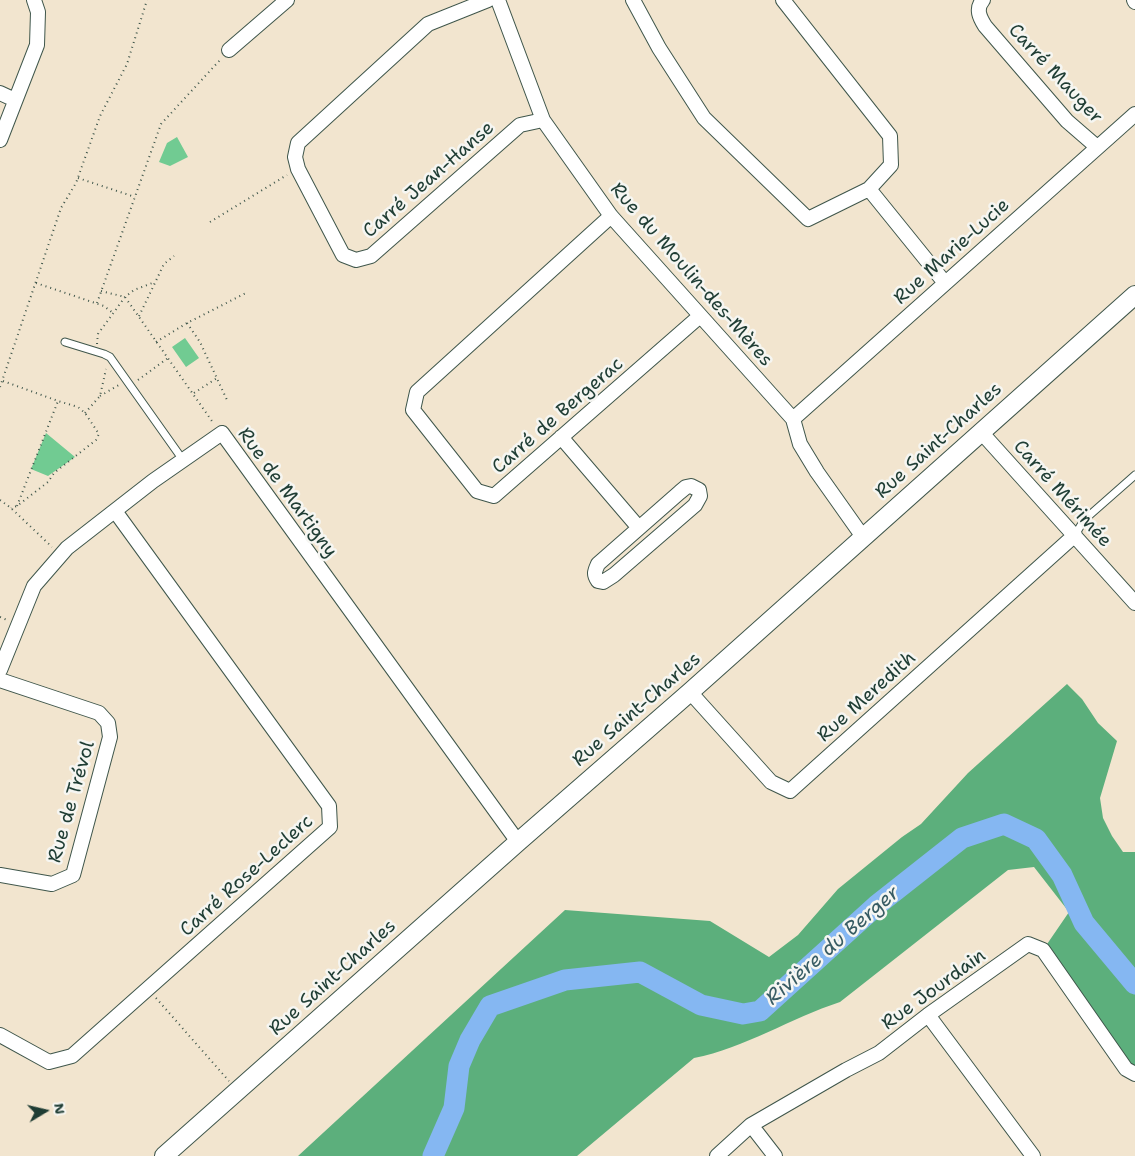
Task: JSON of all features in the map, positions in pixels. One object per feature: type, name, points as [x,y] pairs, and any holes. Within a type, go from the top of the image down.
[{"type":"street","points":[[0,140],[37,45],[38,12],[34,0]]},
{"type":"street","name":"Carré Jean-Hanse","points":[[488,0],[428,24],[298,143],[295,157],[298,169],[343,256],[356,260],[371,256],[520,125],[543,120]]},
{"type":"street","name":"Rue du Moulin-des-Mères","points":[[498,0],[543,120],[611,216],[793,419],[800,444],[817,472],[863,536]]},
{"type":"street","points":[[633,0],[659,48],[704,118],[808,219],[869,189],[891,165],[890,136],[783,0]]},
{"type":"street","name":"Carré Mauger","points":[[983,0],[980,4],[979,16],[985,26],[1067,121],[1097,147]]},
{"type":"street","points":[[230,50],[279,2]]},
{"type":"street","points":[[0,93],[15,100]]},
{"type":"street","name":"Rue Marie-Lucie","points":[[793,419],[1135,114]]},
{"type":"street","points":[[869,189],[945,283]]},
{"type":"street","name":"Carré de Bergerac","points":[[611,216],[417,392],[413,410],[477,491],[494,496],[700,316]]},
{"type":"street","name":"Rue Saint-Charles","points":[[164,1156],[690,692],[1135,295]]},
{"type":"street","name":"Carré Mérimée","points":[[981,432],[1075,534],[1135,603]]},
{"type":"street","name":"Rue de Martigny","points":[[0,670],[34,586],[67,548],[153,481],[222,433],[518,842]]},
{"type":"street","points":[[561,437],[639,528]]},
{"type":"street","points":[[691,486],[699,490],[700,496],[695,505],[614,575],[603,582],[598,581],[594,571],[598,564],[639,528],[686,487],[691,486]]},
{"type":"street","name":"Carré Rose-Leclerc","points":[[0,1035],[49,1062],[72,1056],[330,827],[329,806],[115,511]]},
{"type":"street","name":"Rue Meredith","points":[[690,692],[772,782],[790,791],[1075,534]]},
{"type":"street","name":"Rue de Trévol","points":[[0,680],[99,713],[108,722],[110,737],[73,874],[52,884],[0,875]]},
{"type":"street","name":"Rue Jourdain","points":[[717,1156],[751,1125],[879,1053],[1028,944],[1043,950],[1126,1069],[1135,1074]]},
{"type":"street","points":[[928,1016],[1033,1156]]},
{"type":"street","points":[[751,1125],[775,1156]]},
{"type":"lane","points":[[65,342],[100,352],[110,357],[183,460]]},
{"type":"lane","points":[[1075,534],[1084,520],[1135,475]]},
{"type":"path","points":[[0,387],[61,208],[78,178],[100,116],[126,64],[147,0]]},
{"type":"path","points":[[97,303],[161,124],[230,50]]},
{"type":"path","points":[[210,222],[298,169]]},
{"type":"path","points":[[78,178],[135,197]]},
{"type":"path","points":[[139,317],[164,264],[174,256]]},
{"type":"path","points":[[100,396],[106,368],[97,347],[98,334],[125,297],[134,290],[155,282]]},
{"type":"path","points":[[36,283],[97,303],[113,313]]},
{"type":"path","points":[[101,291],[125,297],[218,429]]},
{"type":"path","points":[[156,342],[187,322],[246,293]]},
{"type":"path","points":[[187,322],[200,342],[227,400]]},
{"type":"path","points":[[85,413],[108,390],[130,384],[168,358]]},
{"type":"path","points":[[193,393],[217,378]]},
{"type":"path","points":[[2,380],[58,402],[78,407],[85,413],[99,434],[96,440],[54,473],[48,482],[17,506],[11,508]]},
{"type":"path","points":[[17,506],[58,402]]},
{"type":"path","points":[[0,500],[11,508],[60,556]]},
{"type":"path","points":[[38,540],[41,537]]},
{"type":"path","points":[[148,989],[238,1091]]},
{"type":"green space","points":[[177,137],[188,157],[170,166],[159,162],[167,143]]},
{"type":"green space","points":[[185,338],[199,358],[186,367],[172,347]]},
{"type":"green space","points":[[46,433],[75,457],[48,476],[31,469]]},
{"type":"green space","points":[[1067,684],[1082,699],[1098,723],[1117,741],[1100,798],[1103,818],[1112,836],[1123,852],[1135,852],[1135,1074],[1043,950],[1069,912],[1034,867],[1008,870],[840,1002],[750,1040],[694,1058],[577,1156],[298,1156],[565,910],[710,921],[769,957],[798,935],[838,889],[921,824],[968,773]]},
{"type":"waterway","name":"Rivière du Berger","points":[[433,1156],[454,1108],[459,1066],[470,1040],[490,1006],[565,980],[640,972],[701,1005],[743,1014],[760,1011],[877,905],[962,838],[1004,824],[1036,839],[1062,875],[1084,923],[1135,984]]}]
